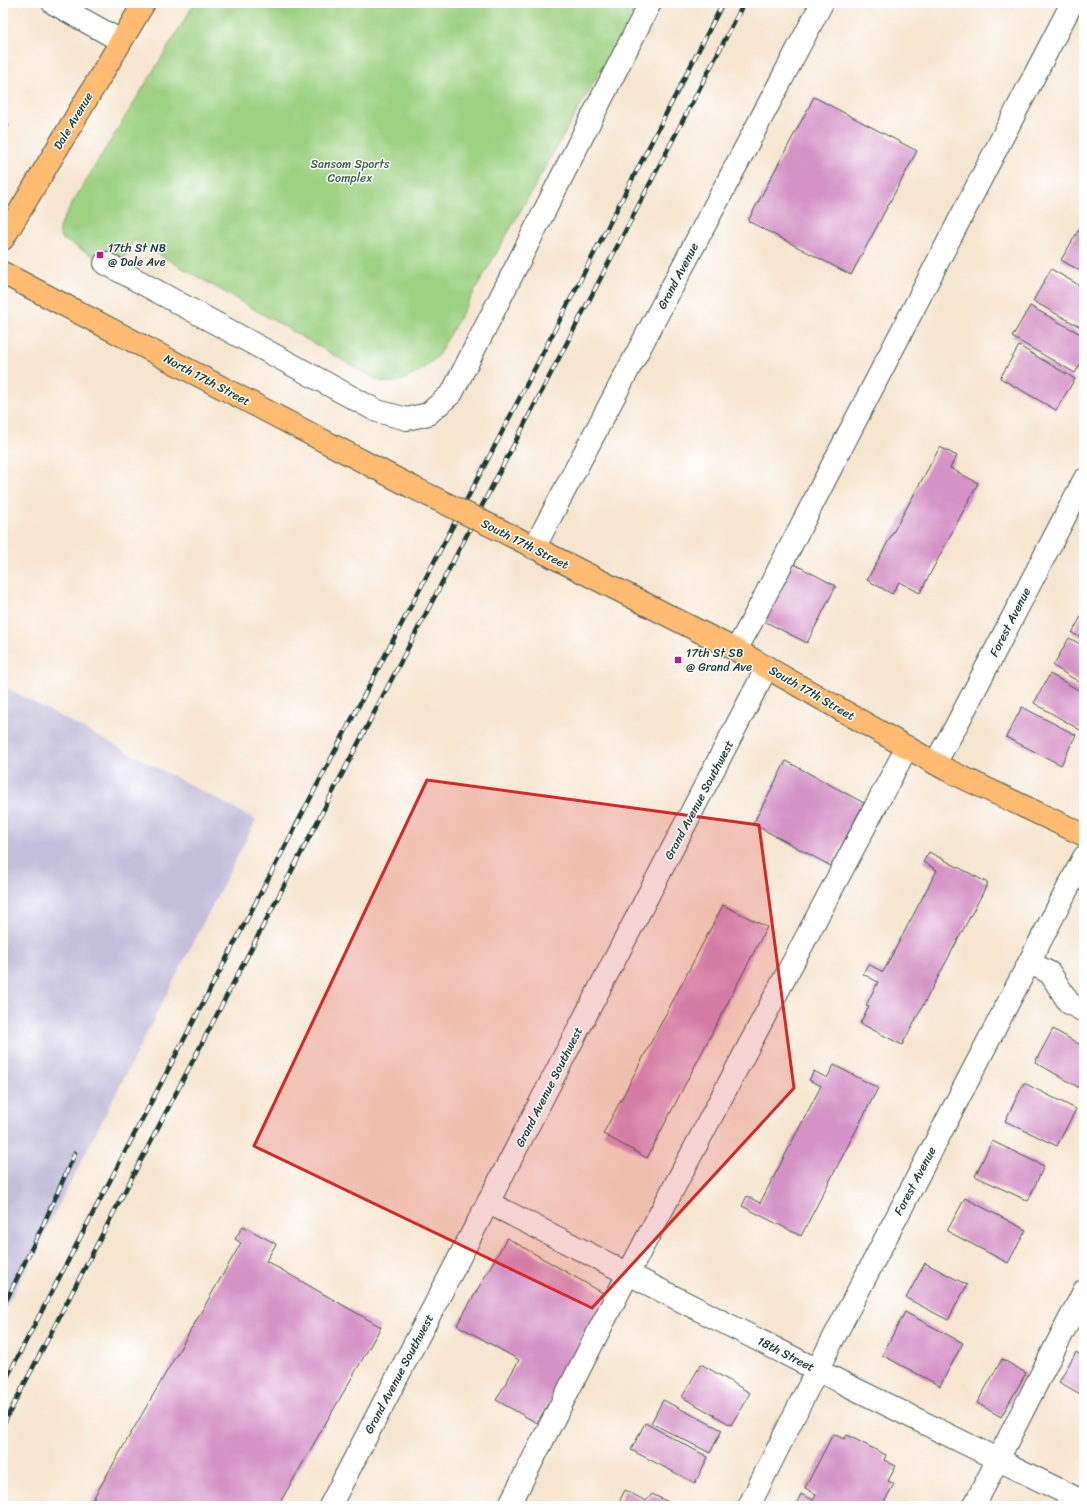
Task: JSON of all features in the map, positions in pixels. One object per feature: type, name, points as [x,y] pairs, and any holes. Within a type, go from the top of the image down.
[{"type":"main road","name":"Dale Avenue","points":[[3,239],[144,3]]},
{"type":"main road","name":"North 17th Street","points":[[3,273],[412,487]]},
{"type":"main road","name":"South 17th Street","points":[[412,487],[736,650],[935,763],[1084,835]]},
{"type":"street","points":[[53,3],[121,41]]},
{"type":"street","points":[[105,263],[377,411],[407,419],[428,414],[452,393],[650,3]]},
{"type":"street","name":"Grand Avenue","points":[[534,548],[822,3]]},
{"type":"street","points":[[736,650],[752,623],[1072,3]]},
{"type":"street","name":"Forest Avenue","points":[[935,763],[955,728],[1084,480]]},
{"type":"street","name":"Grand Avenue Southwest","points":[[330,1506],[767,667]]},
{"type":"street","points":[[509,1506],[628,1274],[907,747]]},
{"type":"street","name":"Forest Avenue","points":[[749,1506],[817,1370],[1084,857]]},
{"type":"street","points":[[1030,962],[1050,973],[1069,1003],[1084,1011]]},
{"type":"street","name":"18th Street","points":[[489,1203],[817,1370],[1084,1502]]},
{"type":"street","points":[[974,1506],[1084,1291]]},
{"type":"highlighted area","points":[[427,780],[759,825],[794,1088],[592,1308],[254,1146]]},
{"type":"shaded area","points":[[3,686],[256,820],[3,1314]]},
{"type":"green space","name":"Sansom Sports Complex","points":[[195,3],[639,3],[437,357],[412,376],[391,383],[383,382],[363,372],[134,240],[118,269],[61,238],[59,228],[70,207]]},
{"type":"building","points":[[814,97],[917,151],[851,275],[748,221]]},
{"type":"building","points":[[3,122],[9,125],[3,136]]},
{"type":"building","points":[[1084,221],[1084,273],[1061,260]]},
{"type":"building","points":[[1051,269],[1084,288],[1084,329],[1033,301]]},
{"type":"building","points":[[1030,306],[1084,336],[1084,358],[1075,373],[1012,337]]},
{"type":"building","points":[[1019,346],[1075,379],[1056,410],[1000,378]]},
{"type":"building","points":[[940,447],[957,456],[950,468],[978,483],[920,593],[899,582],[892,594],[867,580]]},
{"type":"building","points":[[792,563],[836,586],[807,643],[762,620]]},
{"type":"building","points":[[1084,611],[1084,639],[1072,633]]},
{"type":"building","points":[[1069,638],[1084,646],[1084,685],[1053,666]]},
{"type":"building","points":[[1050,674],[1084,693],[1084,724],[1080,730],[1034,703]]},
{"type":"building","points":[[1022,707],[1076,735],[1061,765],[1006,737]]},
{"type":"building","points":[[786,761],[864,803],[831,866],[753,824]]},
{"type":"building","points":[[929,852],[988,883],[902,1045],[860,1023],[869,1006],[866,1005],[878,982],[863,974],[868,964],[883,972],[937,870],[923,862]]},
{"type":"building","points":[[723,905],[767,927],[647,1158],[603,1134]]},
{"type":"building","points":[[1053,1029],[1084,1047],[1083,1090],[1035,1062]]},
{"type":"building","points":[[834,1065],[878,1088],[801,1236],[742,1206],[747,1196],[760,1203],[821,1086],[809,1080],[814,1071],[827,1078]]},
{"type":"building","points":[[1024,1083],[1076,1109],[1057,1146],[1005,1121]]},
{"type":"building","points":[[992,1141],[1044,1166],[1028,1201],[975,1176]]},
{"type":"building","points":[[965,1198],[1026,1230],[1008,1263],[947,1231]]},
{"type":"building","points":[[243,1226],[276,1244],[266,1261],[381,1327],[278,1506],[89,1506],[241,1243],[235,1239]]},
{"type":"building","points":[[507,1238],[610,1297],[537,1423],[496,1400],[519,1360],[457,1325]]},
{"type":"building","points":[[925,1263],[967,1285],[948,1320],[906,1298]]},
{"type":"building","points":[[905,1312],[963,1343],[940,1386],[882,1355]]},
{"type":"building","points":[[1076,1352],[1084,1357],[1084,1396],[1059,1382]]},
{"type":"building","points":[[1002,1359],[1026,1373],[1001,1417],[977,1403]]},
{"type":"building","points":[[701,1364],[750,1393],[731,1425],[682,1397]]},
{"type":"building","points":[[663,1400],[722,1430],[710,1453],[651,1423]]},
{"type":"building","points":[[645,1423],[708,1457],[695,1483],[631,1450]]},
{"type":"building","points":[[833,1434],[844,1439],[847,1435],[886,1455],[884,1460],[896,1466],[888,1481],[894,1484],[882,1506],[795,1506],[801,1494],[813,1500],[816,1494],[805,1488]]},
{"type":"building","points":[[625,1490],[646,1501],[652,1494],[677,1506],[617,1506]]},
{"type":"railway","points":[[3,1385],[500,436],[723,3]]},
{"type":"railway","points":[[3,1425],[744,3]]},
{"type":"railway","points":[[3,1307],[44,1223],[75,1153]]},
{"type":"place","name":"17th St NB @ Dale Ave","points":[[100,255]]},
{"type":"place","name":"17th St SB @ Grand Ave","points":[[678,660]]}]
